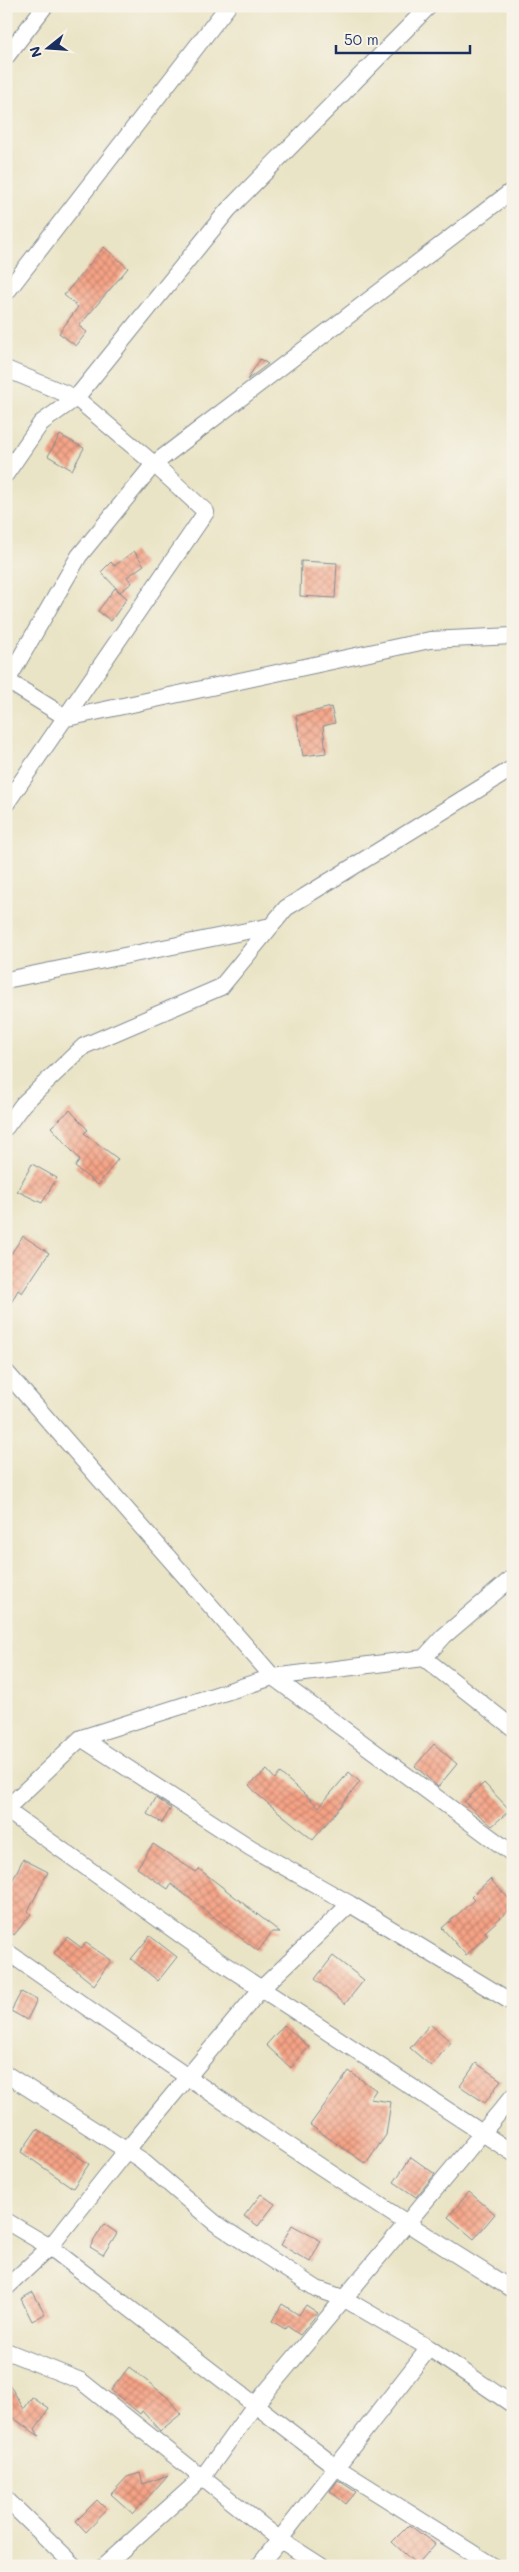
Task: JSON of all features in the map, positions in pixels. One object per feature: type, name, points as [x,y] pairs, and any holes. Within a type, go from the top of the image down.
[{"type":"street","points":[[6,57],[45,6]]},
{"type":"street","points":[[6,293],[228,6]]},
{"type":"street","points":[[6,474],[40,423],[76,398],[228,210],[429,6]]},
{"type":"street","points":[[513,190],[154,464],[79,556],[7,681],[68,718],[430,640],[513,636]]},
{"type":"street","points":[[6,369],[76,398],[154,464],[206,512],[68,718],[6,804]]},
{"type":"street","points":[[6,1127],[23,1104],[84,1046],[221,987],[286,908],[513,768]]},
{"type":"street","points":[[6,980],[271,926]]},
{"type":"street","points":[[6,1372],[272,1677],[513,1854]]},
{"type":"street","points":[[510,1585],[444,1636],[424,1658],[272,1677],[81,1738],[6,1809],[261,1989],[513,2153]]},
{"type":"street","points":[[424,1658],[513,1728]]},
{"type":"street","points":[[81,1738],[252,1848],[350,1904],[513,2003]]},
{"type":"street","points":[[6,2288],[50,2248],[126,2151],[261,1989],[350,1904]]},
{"type":"street","points":[[6,1951],[187,2078],[407,2224],[513,2290]]},
{"type":"street","points":[[6,2074],[140,2159],[215,2223],[318,2289],[343,2298],[429,2348],[513,2405]]},
{"type":"street","points":[[104,2566],[202,2478],[255,2405],[513,2096]]},
{"type":"street","points":[[6,2220],[50,2248],[336,2467],[493,2566]]},
{"type":"street","points":[[258,2566],[429,2348]]},
{"type":"street","points":[[6,2350],[81,2381],[279,2539],[321,2566]]},
{"type":"street","points":[[6,2499],[75,2566]]},
{"type":"building","points":[[104,247],[128,268],[79,326],[87,332],[76,346],[59,333],[78,307],[64,295]]},
{"type":"building","points":[[260,359],[268,364],[247,380]]},
{"type":"building","points":[[60,435],[84,448],[72,470],[48,456]]},
{"type":"building","points":[[134,551],[144,565],[127,577],[132,583],[120,592],[101,572],[111,562],[114,566]]},
{"type":"building","points":[[301,561],[337,563],[335,598],[300,596]]},
{"type":"building","points":[[115,588],[127,598],[111,621],[98,611]]},
{"type":"building","points":[[331,707],[335,723],[323,726],[326,753],[303,756],[296,716]]},
{"type":"building","points":[[70,1110],[88,1130],[84,1133],[118,1159],[98,1185],[75,1167],[80,1160],[51,1127]]},
{"type":"building","points":[[32,1164],[57,1178],[42,1203],[17,1191]]},
{"type":"building","points":[[23,1236],[49,1253],[22,1293],[18,1290],[6,1312],[6,1261]]},
{"type":"building","points":[[434,1744],[457,1764],[438,1787],[415,1766]]},
{"type":"building","points":[[267,1770],[275,1779],[280,1773],[319,1807],[349,1772],[360,1782],[313,1840],[258,1795],[249,1785]]},
{"type":"building","points":[[484,1783],[510,1810],[492,1826],[464,1802]]},
{"type":"building","points":[[156,1798],[171,1808],[162,1823],[147,1814]]},
{"type":"building","points":[[153,1844],[196,1872],[199,1869],[280,1932],[272,1932],[258,1951],[171,1884],[168,1889],[137,1868]]},
{"type":"building","points":[[23,1859],[48,1872],[28,1911],[31,1914],[14,1935],[6,1928],[6,1893]]},
{"type":"building","points":[[490,1879],[513,1903],[513,1906],[485,1932],[488,1935],[466,1955],[442,1928],[474,1900],[471,1897]]},
{"type":"building","points":[[150,1936],[177,1957],[158,1981],[131,1959]]},
{"type":"building","points":[[67,1937],[82,1948],[86,1943],[111,1960],[94,1985],[54,1953]]},
{"type":"building","points":[[333,1956],[364,1980],[345,2004],[315,1979]]},
{"type":"building","points":[[21,1992],[37,2000],[27,2020],[11,2011]]},
{"type":"building","points":[[430,2024],[451,2042],[431,2066],[410,2048]]},
{"type":"building","points":[[284,2025],[309,2047],[291,2068],[266,2045]]},
{"type":"building","points":[[476,2063],[501,2080],[485,2103],[460,2086]]},
{"type":"building","points":[[349,2071],[376,2090],[370,2099],[391,2102],[386,2135],[366,2164],[310,2125]]},
{"type":"building","points":[[37,2129],[89,2164],[73,2188],[21,2152]]},
{"type":"building","points":[[411,2157],[435,2174],[416,2197],[394,2182]]},
{"type":"building","points":[[469,2192],[495,2214],[474,2239],[448,2217]]},
{"type":"building","points":[[261,2194],[275,2204],[258,2226],[244,2216]]},
{"type":"building","points":[[104,2224],[117,2233],[103,2255],[90,2247]]},
{"type":"building","points":[[292,2225],[321,2241],[310,2262],[281,2245]]},
{"type":"building","points":[[33,2292],[45,2314],[32,2321],[21,2299]]},
{"type":"building","points":[[282,2304],[299,2315],[306,2305],[318,2313],[300,2335],[287,2326],[285,2329],[272,2321]]},
{"type":"building","points":[[129,2367],[167,2397],[181,2414],[160,2431],[142,2411],[140,2414],[111,2390]]},
{"type":"building","points":[[6,2379],[24,2409],[32,2397],[49,2409],[35,2429],[39,2436],[6,2413]]},
{"type":"building","points":[[140,2473],[143,2484],[168,2475],[133,2514],[111,2494],[127,2477]]},
{"type":"building","points":[[338,2480],[356,2492],[346,2504],[330,2491]]},
{"type":"building","points":[[97,2500],[107,2510],[86,2532],[76,2521]]},
{"type":"building","points":[[409,2525],[435,2544],[417,2565],[392,2542]]}]
